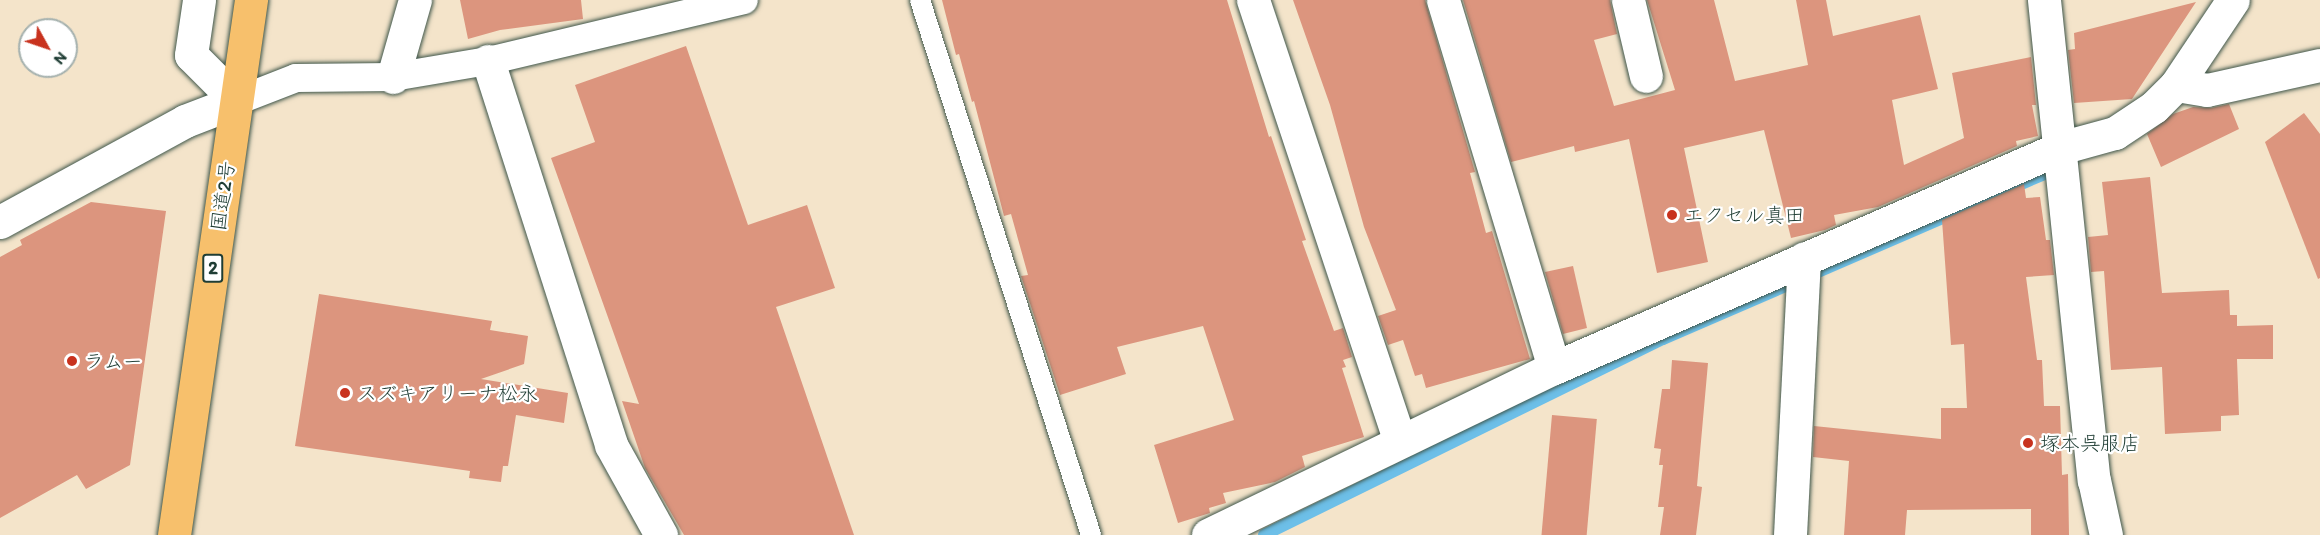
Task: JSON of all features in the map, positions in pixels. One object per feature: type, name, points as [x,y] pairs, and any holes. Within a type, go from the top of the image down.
[{"type":"highway","name":"国道2号","points":[[174,535],[251,0]]},
{"type":"street","points":[[199,0],[191,55],[237,101]]},
{"type":"street","points":[[393,76],[415,0]]},
{"type":"street","points":[[0,222],[185,121],[296,78],[393,76],[488,61],[744,0]]},
{"type":"street","points":[[1253,0],[1400,441]]},
{"type":"street","points":[[1443,0],[1554,368]]},
{"type":"street","points":[[1628,0],[1646,76]]},
{"type":"street","points":[[2044,0],[2094,480],[2106,535]]},
{"type":"street","points":[[1227,531],[1400,441],[1554,368],[2060,148],[2115,134],[2154,107],[2176,85],[2233,0]]},
{"type":"street","points":[[488,61],[611,445],[660,535]]},
{"type":"street","points":[[2176,85],[2207,90],[2320,64]]},
{"type":"street","points":[[1790,535],[1804,258]]},
{"type":"lane","points":[[920,0],[1091,535]]},
{"type":"building","points":[[460,0],[581,0],[583,19],[500,30],[468,39]]},
{"type":"building","points":[[942,0],[1227,0],[1269,137],[1271,136],[1306,240],[1302,241],[1334,331],[1343,328],[1352,357],[1343,360],[1346,367],[1342,368],[1364,437],[1302,456],[1305,467],[1275,482],[1223,493],[1226,503],[1209,508],[1210,513],[1178,523],[1154,445],[1234,420],[1203,326],[1117,347],[1126,374],[1060,395],[1021,276],[1028,275],[1011,214],[1004,216],[974,101],[972,102],[959,54],[956,55]]},
{"type":"building","points":[[1293,0],[1425,0],[1475,172],[1470,173],[1486,233],[1492,231],[1530,359],[1426,388],[1422,374],[1415,376],[1403,340],[1388,345],[1378,316],[1396,310],[1364,227],[1330,105]]},
{"type":"building","points":[[1463,0],[1610,0],[1617,34],[1594,40],[1614,106],[1675,90],[1647,0],[1714,0],[1735,81],[1808,65],[1796,0],[1826,0],[1833,36],[1920,15],[1938,89],[1892,100],[1904,165],[1964,138],[1952,73],[2031,57],[2036,105],[2032,105],[2038,136],[2016,141],[2017,146],[1878,207],[1834,215],[1836,225],[1825,230],[1791,238],[1764,130],[1684,148],[1708,262],[1657,273],[1629,139],[1575,152],[1574,146],[1511,162]]},
{"type":"building","points":[[2196,2],[2132,99],[2074,103],[2068,50],[2075,49],[2074,33]]},
{"type":"building","points":[[686,46],[748,225],[807,205],[835,288],[776,307],[854,535],[684,535],[645,468],[622,401],[639,404],[551,158],[595,142],[575,85]]},
{"type":"building","points":[[2229,104],[2239,129],[2161,167],[2147,134],[2173,114],[2193,107],[2211,108]]},
{"type":"building","points":[[2304,113],[2320,134],[2320,278],[2318,279],[2265,142]]},
{"type":"building","points":[[2150,177],[2162,293],[2229,290],[2230,315],[2237,315],[2237,326],[2273,325],[2273,359],[2237,359],[2239,415],[2221,416],[2221,431],[2165,434],[2162,367],[2111,370],[2104,271],[2091,272],[2088,237],[2108,235],[2102,182]]},
{"type":"building","points":[[2024,184],[2026,198],[2040,197],[2046,240],[2050,240],[2054,275],[2026,277],[2037,360],[2042,360],[2044,406],[2060,406],[2062,475],[2068,474],[2069,535],[2031,535],[2031,509],[1907,510],[1905,535],[1844,535],[1849,461],[1813,457],[1814,426],[1941,439],[1941,408],[1967,408],[1964,344],[1951,345],[1942,220]]},
{"type":"building","name":"ラムー","points":[[91,202],[166,211],[130,465],[86,489],[77,475],[0,518],[0,257],[22,245],[20,240]]},
{"type":"building","points":[[1573,266],[1587,328],[1563,334],[1545,272]]},
{"type":"building","points":[[319,294],[492,321],[490,330],[528,336],[524,364],[481,379],[568,393],[564,423],[516,415],[508,466],[503,466],[501,482],[469,478],[470,471],[295,446]]},
{"type":"building","points":[[1672,360],[1708,363],[1697,486],[1702,487],[1696,535],[1660,535],[1664,507],[1658,507],[1663,465],[1659,465],[1661,449],[1654,448],[1662,389],[1670,389]]},
{"type":"building","points":[[1552,415],[1597,419],[1587,535],[1542,535]]},
{"type":"waterway","points":[[1264,535],[1663,339],[2046,173]]},
{"type":"place","name":"エクセル真田","points":[[1672,215]]},
{"type":"place","name":"ラムー","points":[[72,361]]},
{"type":"place","name":"スズキアリーナ松永","points":[[345,393]]},
{"type":"place","name":"塚本呉服店","points":[[2028,443]]}]
